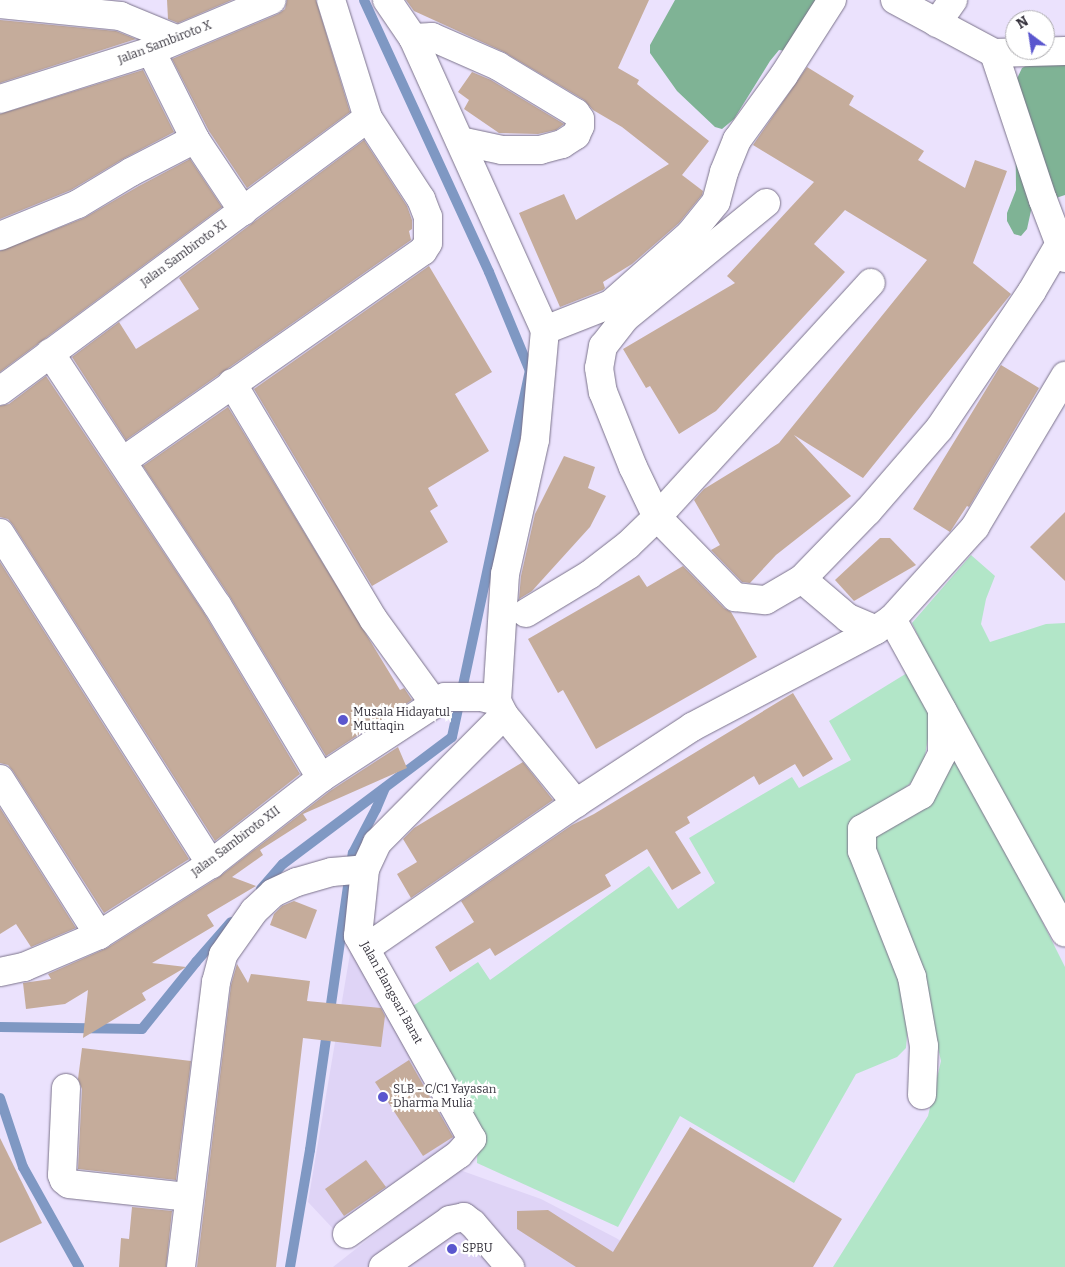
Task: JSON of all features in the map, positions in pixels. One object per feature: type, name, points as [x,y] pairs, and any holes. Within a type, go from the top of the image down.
[{"type":"street","name":"Jalan Sambiroto X","points":[[0,99],[150,51],[272,0]]},
{"type":"street","points":[[123,461],[423,251],[428,243],[428,216],[421,199],[368,118],[331,0]]},
{"type":"street","points":[[387,0],[413,38],[545,330],[535,440],[504,574],[494,705],[576,803]]},
{"type":"street","points":[[545,330],[611,304],[690,234],[716,202],[724,172],[737,140],[784,75],[832,0]]},
{"type":"street","points":[[895,0],[994,53],[1065,51]]},
{"type":"street","points":[[937,23],[952,0]]},
{"type":"street","points":[[0,4],[120,16],[176,39]]},
{"type":"street","points":[[413,38],[432,37],[498,66],[576,112],[580,119],[580,126],[576,135],[562,144],[540,150],[502,150],[460,141]]},
{"type":"street","points":[[150,51],[195,139],[243,211]]},
{"type":"street","points":[[766,202],[626,317],[603,346],[599,368],[603,392],[657,517],[735,597],[766,600],[802,580],[868,511],[939,429],[1032,291],[1062,251],[994,53]]},
{"type":"street","name":"Jalan Sambiroto XI","points":[[0,391],[368,118]]},
{"type":"street","points":[[0,236],[78,204],[131,172],[195,139]]},
{"type":"street","points":[[526,613],[589,575],[628,545],[657,517],[871,283]]},
{"type":"street","points":[[50,353],[217,606],[321,778]]},
{"type":"street","points":[[366,948],[576,803],[692,727],[884,624],[975,527],[1065,376]]},
{"type":"street","points":[[232,383],[369,612],[439,700],[494,705]]},
{"type":"street","points":[[0,533],[211,864]]},
{"type":"street","points":[[802,580],[848,618],[884,624],[942,710],[1065,932]]},
{"type":"street","name":"Jalan Sambiroto XII","points":[[0,972],[24,967],[99,935],[211,864],[321,778],[439,700]]},
{"type":"street","name":"Jalan Elangsari Barat","points":[[347,1234],[459,1154],[472,1139],[358,936],[350,871],[377,843],[494,705]]},
{"type":"street","points":[[922,1095],[924,1046],[912,977],[862,851],[862,829],[921,795],[942,754],[942,710]]},
{"type":"street","points":[[0,779],[99,935]]},
{"type":"street","points":[[181,1267],[216,982],[223,954],[254,911],[273,893],[297,882],[350,871]]},
{"type":"street","points":[[66,1088],[62,1175],[64,1180],[69,1184],[189,1198]]},
{"type":"street","points":[[383,1267],[450,1220],[464,1217],[473,1224],[510,1267]]},
{"type":"shaded area","name":"SLB - C/C1 Yayasan Dharma Mulia","points":[[352,942],[468,1140],[338,1234],[308,1202]]},
{"type":"shaded area","name":"SPBU","points":[[457,1169],[541,1199],[616,1238],[664,1267],[333,1267]]},
{"type":"green space","points":[[675,0],[830,0],[787,51],[779,50],[770,61],[734,119],[722,129],[715,127],[677,91],[650,53],[650,45]]},
{"type":"green space","points":[[1065,63],[1065,195],[1032,206],[1027,229],[1021,236],[1014,234],[1007,221],[1007,213],[1016,190],[1015,83],[1022,68],[1029,64]]},
{"type":"green space","points":[[971,555],[995,576],[986,599],[981,624],[990,642],[1046,624],[1065,623],[1065,912],[960,726],[912,623]]},
{"type":"green space","points":[[907,673],[932,715],[922,773],[850,836],[909,1010],[906,1048],[897,1057],[856,1074],[794,1183],[680,1116],[618,1227],[477,1163],[478,1130],[410,1008],[478,962],[490,980],[649,866],[678,909],[715,883],[689,838],[792,777],[799,788],[851,760],[829,721]]},
{"type":"green space","points":[[952,741],[1065,967],[1065,1267],[833,1267],[928,1116],[941,1061],[928,1003],[870,837],[918,808],[940,790],[941,775]]},
{"type":"building","points":[[167,0],[232,0],[178,23],[168,19]]},
{"type":"building","points":[[287,0],[316,0],[350,112],[247,188],[209,131],[172,59],[278,14],[285,9]]},
{"type":"building","points":[[406,0],[649,0],[618,68],[639,80],[637,84],[709,141],[682,175],[703,191],[702,195],[679,223],[632,264],[603,282],[605,288],[603,290],[560,307],[519,213],[564,194],[576,220],[669,164],[622,127],[593,110],[584,100],[504,52],[414,11]]},
{"type":"building","points":[[0,20],[116,31],[136,39],[0,83]]},
{"type":"building","points":[[807,67],[854,96],[849,105],[924,151],[918,160],[965,188],[975,160],[1007,171],[973,263],[1011,294],[863,478],[794,435],[851,496],[776,555],[750,583],[742,582],[711,550],[720,545],[694,500],[704,489],[779,443],[927,260],[845,210],[814,244],[845,272],[716,411],[679,434],[650,386],[646,388],[623,349],[735,283],[727,276],[814,182],[753,145]]},
{"type":"building","points":[[143,70],[174,132],[71,190],[0,219],[0,114]]},
{"type":"building","points":[[472,72],[491,80],[564,124],[556,130],[538,134],[499,133],[464,109],[469,100],[458,92]]},
{"type":"building","points":[[364,140],[407,206],[412,220],[412,229],[409,231],[411,240],[126,440],[72,357],[119,322],[136,349],[199,309],[179,278]]},
{"type":"building","points":[[190,159],[222,207],[0,372],[0,251],[84,218]]},
{"type":"building","points":[[429,266],[492,372],[455,394],[489,451],[428,488],[438,506],[430,511],[448,542],[372,586],[254,389]]},
{"type":"building","points":[[1001,365],[1039,388],[969,507],[967,506],[950,532],[913,509]]},
{"type":"building","points":[[46,376],[204,613],[300,774],[215,841],[13,525],[8,519],[0,517],[0,406],[9,404]]},
{"type":"building","points":[[228,407],[400,690],[404,688],[412,700],[326,756],[230,597],[143,466]]},
{"type":"building","points":[[564,456],[595,467],[588,488],[606,496],[590,527],[532,591],[519,599],[521,576],[535,514]]},
{"type":"building","points":[[1065,512],[1065,581],[1030,547]]},
{"type":"building","points":[[880,538],[890,538],[916,565],[854,601],[835,580]]},
{"type":"building","points":[[0,562],[189,859],[104,913],[13,771],[8,765],[0,763]]},
{"type":"building","points":[[683,566],[724,608],[731,612],[757,657],[596,749],[563,690],[558,693],[528,639],[639,575],[647,587]]},
{"type":"building","points":[[793,693],[833,759],[803,777],[795,764],[759,785],[754,776],[687,817],[690,823],[675,832],[701,873],[672,890],[647,849],[605,875],[611,886],[495,956],[490,948],[450,972],[435,947],[474,922],[461,901],[572,825],[594,814]]},
{"type":"building","points":[[398,747],[407,768],[303,814],[307,820],[260,850],[263,855],[232,877],[256,886],[207,915],[214,926],[152,963],[186,967],[142,993],[146,1000],[83,1038],[88,990],[65,1004],[26,1009],[23,983],[51,979],[48,974],[107,948],[219,877],[330,791]]},
{"type":"building","points":[[523,762],[553,800],[411,898],[397,874],[417,862],[403,839],[414,828]]},
{"type":"building","points":[[0,808],[76,928],[31,947],[16,924],[0,934]]},
{"type":"building","points":[[294,901],[317,910],[306,939],[270,925],[274,914],[282,906]]},
{"type":"building","points":[[237,964],[248,983],[251,974],[310,981],[307,1001],[381,1008],[385,1016],[381,1047],[303,1038],[276,1267],[197,1267],[231,985]]},
{"type":"building","points":[[82,1048],[191,1061],[176,1180],[78,1169],[82,1089],[78,1079]]},
{"type":"building","points":[[409,1060],[453,1137],[423,1156],[375,1082]]},
{"type":"building","points":[[690,1127],[842,1219],[813,1267],[576,1267],[517,1229],[517,1211],[548,1210],[613,1252]]},
{"type":"building","points":[[0,1138],[42,1223],[0,1243]]},
{"type":"building","points":[[366,1160],[386,1187],[344,1216],[325,1189]]},
{"type":"building","points":[[132,1207],[172,1211],[166,1267],[119,1267],[121,1238],[129,1239]]},
{"type":"waterway","points":[[261,889],[283,864],[452,737],[530,371],[489,272],[364,0]]},
{"type":"waterway","points":[[290,1267],[310,1150],[353,853],[385,788]]},
{"type":"waterway","points":[[0,1027],[142,1029],[231,922]]},
{"type":"waterway","points":[[0,1098],[23,1167],[79,1267]]},
{"type":"place","name":"Musala Hidayatul Muttaqin","points":[[343,720]]},
{"type":"place","name":"SLB - C/C1 Yayasan Dharma Mulia","points":[[383,1097]]},
{"type":"place","name":"SPBU","points":[[452,1249]]}]
